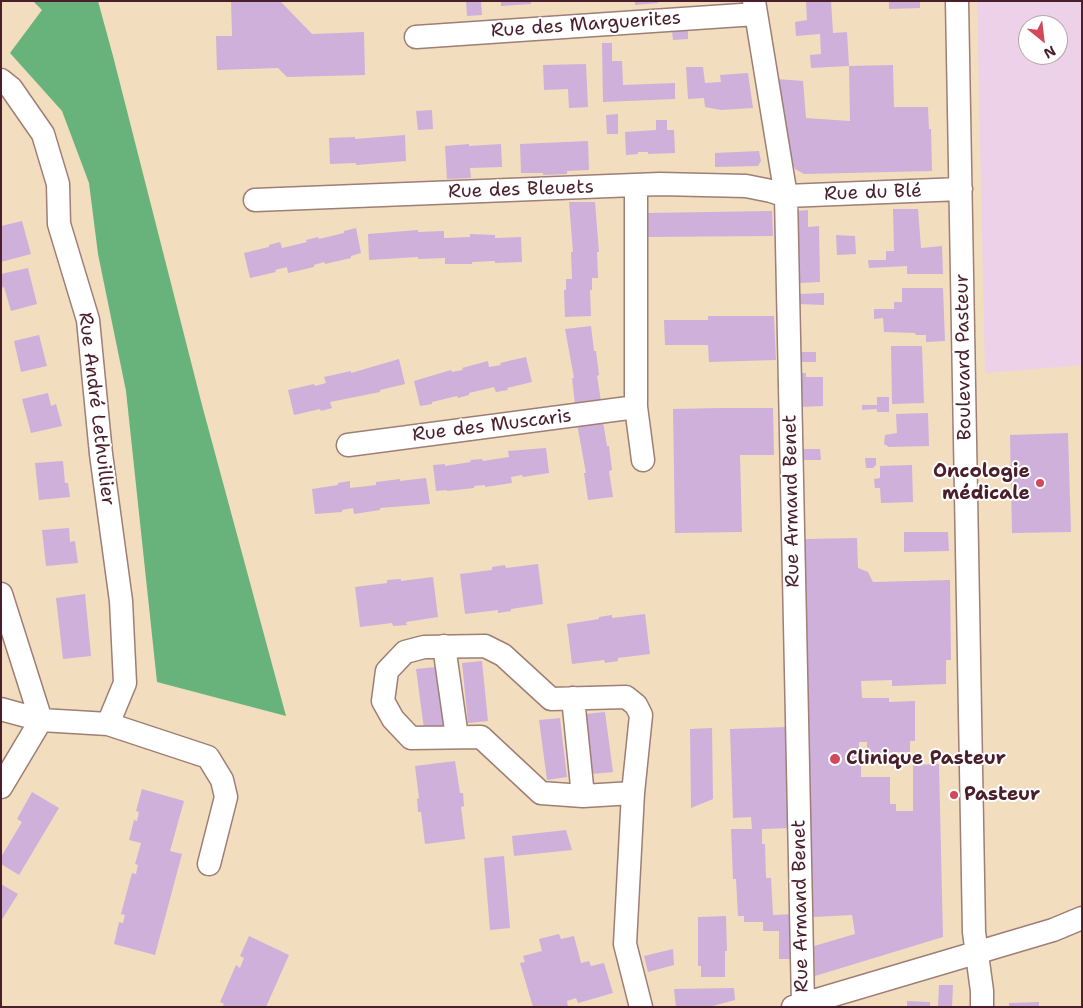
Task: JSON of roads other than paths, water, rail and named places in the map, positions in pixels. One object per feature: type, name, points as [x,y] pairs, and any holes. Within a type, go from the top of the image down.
[{"type":"street","name":"Boulevard Pasteur","points":[[957,1],[974,932],[982,991],[982,1007]]},
{"type":"street","name":"Rue des Marguerites","points":[[416,36],[755,8]]},
{"type":"street","name":"Rue Armand Benet","points":[[755,8],[786,196],[798,1005]]},
{"type":"street","name":"Rue André Lethuillier","points":[[1,80],[11,88],[43,134],[58,184],[59,224],[88,320],[101,454],[121,601],[126,683],[108,724]]},
{"type":"street","name":"Rue des Bleuets","points":[[255,200],[660,184],[746,186],[786,196]]},
{"type":"street","points":[[636,185],[636,407],[643,460]]},
{"type":"street","name":"Rue du Blé","points":[[786,196],[961,189]]},
{"type":"street","name":"Rue des Muscaris","points":[[348,445],[636,407]]},
{"type":"street","points":[[1,594],[40,720],[1,787]]},
{"type":"street","points":[[444,646],[458,737]]},
{"type":"street","points":[[633,793],[583,796],[541,793],[480,737],[411,738],[393,719],[383,701],[387,671],[405,652],[424,647],[485,646],[504,655],[551,699],[626,697],[636,705],[641,715],[633,793],[624,944],[641,1007]]},
{"type":"street","points":[[573,698],[583,796]]},
{"type":"street","points":[[1,709],[40,720],[108,724],[208,757],[222,780],[226,797],[210,864]]},
{"type":"street","points":[[798,1005],[1053,930],[1082,918]]},
{"type":"place","name":"Oncologie médicale","points":[[1040,483]]},
{"type":"place","name":"Clinique Pasteur","points":[[835,759]]},
{"type":"place","name":"Pasteur","points":[[954,795]]}]
